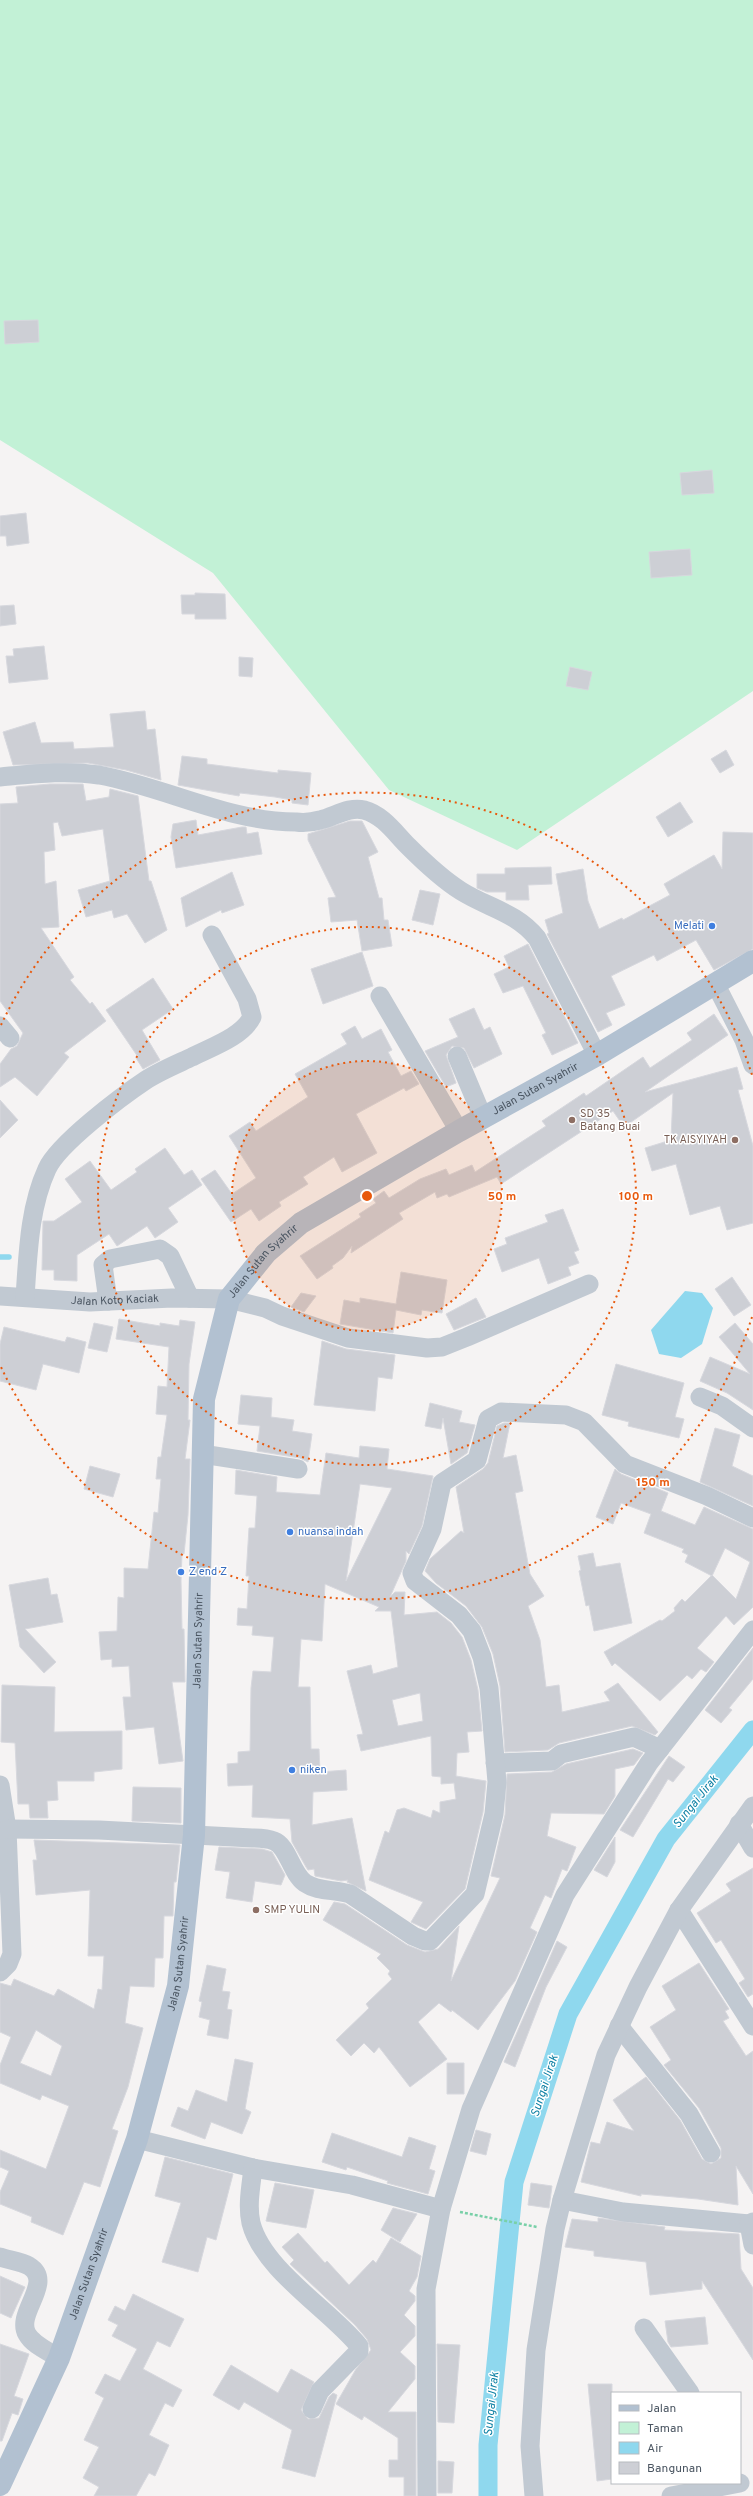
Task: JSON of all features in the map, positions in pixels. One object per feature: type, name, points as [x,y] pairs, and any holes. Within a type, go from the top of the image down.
[{"type":"main road","name":"Jalan Sutan Syahrir","points":[[0,2485],[59,2358],[137,2139],[178,1986],[194,1835],[204,1399],[229,1299],[266,1253],[301,1223],[459,1131],[597,1055],[716,985],[753,961]]},
{"type":"street","points":[[0,777],[53,772],[99,775],[257,818],[296,822],[320,820],[345,811],[363,810],[377,815],[433,869],[460,890],[490,907],[514,916],[527,926],[537,938],[597,1055]]},
{"type":"street","points":[[25,1297],[29,1244],[40,1188],[48,1168],[57,1153],[79,1132],[146,1080],[232,1036],[246,1026],[252,1017],[247,999],[212,935]]},
{"type":"street","points":[[716,985],[744,1040],[753,1065]]},
{"type":"street","points":[[380,996],[459,1131]]},
{"type":"street","points":[[457,1056],[482,1118]]},
{"type":"street","points":[[108,1301],[103,1265],[110,1259],[160,1249],[170,1256],[190,1298]]},
{"type":"street","name":"Jalan Koto Kaciak","points":[[0,1296],[90,1302],[190,1298],[229,1299],[265,1308],[312,1327],[348,1338],[427,1348],[442,1346],[589,1284]]},
{"type":"street","points":[[700,1397],[722,1406],[753,1428]]},
{"type":"street","points":[[7,1829],[99,1830],[252,1838],[274,1841],[280,1845],[295,1873],[304,1883],[316,1888],[340,1890],[350,1894],[413,1936],[428,1942],[439,1934],[475,1894],[494,1814],[497,1782],[489,1688],[482,1657],[472,1631],[459,1615],[416,1581],[412,1573],[432,1529],[442,1483],[477,1460],[480,1454],[485,1427],[491,1417],[501,1412],[566,1415],[584,1422],[625,1464],[707,1496],[753,1518]]},
{"type":"street","points":[[202,1454],[298,1468]]},
{"type":"street","points":[[427,2496],[426,2289],[441,2209],[471,2109],[565,1894],[660,1749],[753,1630]]},
{"type":"street","points":[[495,1763],[552,1761],[560,1754],[634,1737],[660,1749]]},
{"type":"street","points":[[0,1785],[7,1829],[6,1917],[12,1954],[8,1964],[0,1972]]},
{"type":"street","points":[[534,2496],[530,2446],[536,2350],[562,2200],[606,2055],[619,2026],[679,1910],[753,1806]]},
{"type":"street","points":[[739,1824],[753,1848]]},
{"type":"street","points":[[679,1910],[753,2026]]},
{"type":"street","points":[[619,2026],[689,2114],[711,2153]]},
{"type":"street","points":[[137,2139],[253,2168],[352,2185],[441,2209]]},
{"type":"street","points":[[253,2168],[249,2212],[256,2236],[264,2250],[298,2287],[360,2347],[320,2391],[312,2409]]},
{"type":"street","points":[[562,2200],[623,2212],[751,2223],[753,2244]]},
{"type":"street","points":[[0,2257],[29,2266],[36,2272],[39,2279],[25,2322],[26,2333],[33,2342],[59,2358]]},
{"type":"street","points":[[644,2328],[689,2392]]},
{"type":"street","points":[[671,2496],[743,2487]]},
{"type":"path","points":[[462,2212],[539,2227]]},
{"type":"green space","points":[[0,0],[753,0],[753,691],[517,850],[389,790],[213,573],[0,440]]},
{"type":"water","points":[[685,1291],[702,1293],[713,1308],[702,1344],[681,1358],[659,1354],[651,1330]]},
{"type":"building","points":[[38,320],[39,342],[5,344],[4,321]]},
{"type":"building","points":[[712,470],[714,493],[682,495],[680,473]]},
{"type":"building","points":[[26,513],[29,543],[7,546],[6,536],[0,536],[0,516]]},
{"type":"building","points":[[690,549],[692,575],[651,578],[649,552]]},
{"type":"building","points":[[195,593],[225,594],[226,619],[195,619],[195,614],[182,614],[181,595],[195,595]]},
{"type":"building","points":[[14,605],[16,624],[0,626],[0,606]]},
{"type":"building","points":[[44,646],[48,679],[9,683],[6,656],[14,656],[13,649]]},
{"type":"building","points":[[239,657],[253,658],[252,677],[239,676]]},
{"type":"building","points":[[570,667],[592,672],[588,690],[566,686]]},
{"type":"building","points":[[145,711],[147,730],[155,729],[161,780],[126,770],[88,763],[13,765],[3,732],[35,722],[41,743],[73,742],[74,749],[114,747],[110,714]]},
{"type":"building","points":[[726,750],[734,765],[720,773],[711,759]]},
{"type":"building","points":[[182,756],[207,759],[207,764],[278,773],[278,770],[311,773],[308,805],[292,803],[292,800],[275,797],[240,793],[239,796],[178,785]]},
{"type":"building","points":[[50,784],[83,784],[86,801],[109,797],[110,789],[138,796],[149,881],[151,881],[167,930],[145,943],[127,914],[114,918],[112,910],[86,917],[78,890],[110,881],[103,829],[62,836],[58,822],[53,823],[55,850],[44,852],[45,884],[56,881],[59,927],[41,928],[74,977],[70,980],[90,1004],[92,1002],[106,1021],[64,1053],[69,1057],[37,1096],[15,1077],[0,1087],[0,1064],[11,1049],[17,1046],[23,1033],[0,1001],[0,804],[18,803],[16,787]]},
{"type":"building","points":[[680,802],[693,822],[668,837],[656,817]]},
{"type":"building","points":[[196,820],[198,835],[242,827],[246,827],[247,834],[258,832],[262,854],[176,868],[171,837],[173,824]]},
{"type":"building","points":[[350,821],[362,821],[378,852],[368,857],[379,898],[382,898],[384,920],[388,920],[392,946],[362,951],[357,920],[331,922],[328,898],[336,897],[308,840],[308,834]]},
{"type":"building","points":[[723,832],[753,833],[753,949],[714,970],[696,940],[657,961],[654,955],[611,976],[625,1005],[606,1013],[612,1025],[598,1032],[547,934],[549,933],[545,920],[563,913],[556,874],[583,869],[588,901],[599,929],[622,918],[623,920],[670,895],[664,884],[714,855],[722,869]]},
{"type":"building","points":[[551,867],[552,884],[528,885],[529,900],[506,900],[506,892],[487,892],[477,888],[477,874],[505,874],[505,868]]},
{"type":"building","points":[[232,872],[244,905],[222,913],[221,910],[186,927],[181,898]]},
{"type":"building","points":[[420,890],[440,894],[433,925],[412,920]]},
{"type":"building","points":[[528,944],[578,1043],[552,1055],[542,1035],[546,1033],[523,986],[503,993],[494,974],[509,967],[504,956]]},
{"type":"building","points":[[362,952],[373,986],[323,1004],[311,969]]},
{"type":"building","points":[[153,978],[173,1009],[142,1030],[160,1060],[143,1069],[136,1058],[138,1057],[106,1010]]},
{"type":"building","points":[[474,1008],[484,1030],[490,1027],[502,1054],[474,1068],[464,1048],[452,1046],[446,1055],[456,1083],[446,1087],[425,1051],[458,1037],[449,1019]]},
{"type":"building","points":[[714,1014],[728,1035],[645,1092],[737,1067],[743,1089],[738,1090],[753,1146],[753,1223],[727,1230],[720,1206],[690,1215],[676,1164],[652,1171],[645,1148],[671,1140],[673,1093],[624,1127],[613,1111],[501,1184],[497,1177],[449,1197],[447,1194],[437,1198],[435,1192],[399,1213],[403,1219],[351,1253],[352,1246],[343,1258],[332,1266],[333,1268],[317,1279],[300,1256],[361,1217],[359,1214],[376,1203],[373,1199],[384,1191],[389,1198],[420,1179],[446,1169],[449,1175],[472,1165],[475,1172],[546,1126],[542,1121],[584,1093],[586,1096],[643,1057],[650,1068],[692,1040],[687,1033]]},
{"type":"building","points":[[355,1026],[362,1039],[381,1029],[392,1050],[388,1052],[401,1076],[411,1071],[419,1084],[406,1091],[404,1088],[356,1114],[377,1153],[342,1172],[334,1157],[303,1177],[308,1184],[279,1202],[281,1206],[259,1221],[251,1209],[231,1222],[201,1179],[215,1170],[232,1194],[256,1178],[229,1136],[250,1122],[256,1131],[308,1097],[295,1074],[347,1044],[341,1034]]},
{"type":"building","points":[[0,1100],[18,1120],[0,1138]]},
{"type":"building","points":[[165,1148],[184,1175],[192,1170],[202,1185],[168,1208],[178,1222],[155,1238],[147,1226],[117,1246],[109,1234],[77,1255],[77,1281],[54,1280],[54,1270],[42,1270],[43,1221],[54,1221],[82,1202],[65,1179],[90,1161],[111,1190],[137,1172],[135,1169]]},
{"type":"building","points":[[563,1209],[579,1250],[574,1252],[579,1263],[568,1267],[571,1275],[548,1284],[539,1258],[502,1272],[494,1249],[507,1244],[505,1238],[548,1222],[545,1215]]},
{"type":"building","points":[[401,1272],[447,1280],[442,1313],[422,1310],[421,1315],[396,1310],[393,1333],[340,1324],[344,1300],[360,1303],[360,1298],[396,1304]]},
{"type":"building","points":[[732,1277],[751,1305],[734,1316],[715,1289]]},
{"type":"building","points":[[301,1293],[316,1296],[304,1312],[291,1307]]},
{"type":"building","points":[[476,1298],[486,1317],[454,1330],[446,1314]]},
{"type":"building","points":[[119,1319],[160,1326],[160,1323],[179,1326],[180,1320],[195,1322],[189,1364],[188,1420],[190,1420],[185,1459],[190,1459],[188,1515],[184,1554],[182,1554],[181,1581],[185,1682],[172,1682],[183,1761],[159,1764],[154,1727],[126,1730],[123,1697],[131,1697],[129,1666],[112,1667],[112,1659],[101,1660],[99,1632],[117,1631],[118,1597],[124,1598],[124,1568],[148,1569],[154,1512],[158,1513],[161,1479],[156,1479],[158,1457],[161,1457],[167,1415],[156,1414],[158,1386],[167,1387],[169,1347],[116,1339]]},
{"type":"building","points":[[94,1323],[113,1327],[107,1352],[88,1348]]},
{"type":"building","points":[[735,1323],[753,1344],[753,1410],[727,1393],[700,1381],[710,1357],[750,1374],[719,1337]]},
{"type":"building","points":[[4,1327],[65,1342],[67,1337],[86,1342],[79,1373],[43,1364],[36,1390],[0,1381],[0,1344]]},
{"type":"building","points":[[322,1341],[346,1349],[395,1355],[392,1379],[378,1377],[375,1411],[314,1405]]},
{"type":"building","points":[[616,1364],[684,1383],[675,1417],[684,1419],[679,1438],[628,1426],[629,1422],[602,1415]]},
{"type":"building","points":[[241,1395],[272,1398],[271,1417],[294,1420],[292,1431],[312,1434],[308,1462],[300,1458],[257,1451],[260,1426],[238,1424]]},
{"type":"building","points":[[430,1403],[462,1411],[459,1422],[475,1425],[467,1453],[451,1464],[443,1418],[441,1429],[425,1426]]},
{"type":"building","points":[[504,1423],[510,1423],[503,1458],[516,1455],[523,1491],[515,1493],[530,1574],[544,1596],[528,1606],[540,1640],[546,1687],[559,1685],[562,1712],[610,1701],[604,1692],[618,1683],[658,1732],[655,1735],[632,1726],[559,1743],[548,1750],[505,1752],[500,1686],[493,1654],[482,1627],[466,1606],[436,1583],[425,1571],[430,1559],[461,1531],[464,1533],[456,1487],[483,1469],[488,1463],[497,1426]]},
{"type":"building","points":[[715,1428],[740,1435],[732,1466],[753,1476],[753,1506],[700,1482]]},
{"type":"building","points":[[360,1446],[389,1449],[387,1469],[433,1476],[422,1526],[409,1554],[406,1551],[406,1561],[390,1597],[395,1592],[405,1592],[404,1615],[437,1612],[451,1623],[462,1637],[471,1660],[478,1690],[482,1731],[467,1732],[469,1752],[457,1753],[456,1776],[486,1781],[483,1812],[465,1889],[426,1929],[411,1922],[423,1902],[369,1880],[385,1831],[389,1833],[397,1810],[404,1808],[431,1818],[433,1810],[440,1813],[440,1802],[456,1799],[454,1783],[441,1784],[441,1777],[432,1776],[431,1736],[361,1751],[357,1735],[363,1734],[347,1671],[371,1665],[373,1674],[398,1667],[391,1611],[375,1611],[379,1607],[325,1584],[322,1641],[301,1639],[298,1687],[310,1687],[311,1749],[319,1749],[320,1772],[346,1770],[347,1790],[313,1792],[312,1825],[352,1818],[366,1891],[347,1882],[348,1880],[341,1881],[315,1876],[314,1869],[308,1870],[292,1842],[290,1819],[252,1817],[253,1785],[228,1786],[227,1764],[238,1763],[238,1752],[250,1751],[251,1688],[253,1671],[271,1672],[274,1637],[252,1635],[253,1626],[237,1625],[238,1608],[247,1609],[249,1576],[246,1576],[249,1528],[255,1528],[257,1496],[235,1494],[236,1470],[277,1477],[276,1492],[320,1495],[326,1453],[359,1458]],"holes":[[[360,1484],[392,1488],[346,1581]],[[420,1693],[423,1721],[398,1726],[392,1700]]]},
{"type":"building","points":[[90,1466],[120,1474],[113,1497],[84,1489]]},
{"type":"building","points":[[615,1469],[621,1474],[668,1493],[661,1511],[695,1525],[704,1507],[753,1529],[753,1607],[734,1625],[726,1616],[697,1648],[714,1662],[706,1672],[701,1669],[692,1679],[687,1675],[660,1701],[615,1663],[612,1666],[604,1652],[660,1620],[662,1621],[675,1611],[674,1608],[682,1599],[685,1602],[711,1576],[685,1562],[688,1555],[682,1552],[684,1549],[644,1533],[651,1514],[621,1503],[613,1524],[596,1517]],"holes":[[[725,1548],[750,1562],[736,1599],[712,1575]]]},
{"type":"building","points":[[593,1553],[596,1567],[620,1563],[632,1623],[594,1631],[589,1605],[586,1606],[579,1571],[581,1570],[578,1556]]},
{"type":"building","points":[[48,1578],[51,1595],[57,1594],[63,1622],[25,1629],[56,1662],[44,1673],[20,1647],[9,1585]]},
{"type":"building","points":[[753,1648],[753,1679],[729,1708],[732,1710],[721,1723],[705,1710]]},
{"type":"building","points":[[2,1685],[55,1687],[54,1732],[122,1731],[122,1769],[94,1772],[94,1781],[57,1781],[58,1800],[47,1801],[48,1818],[30,1818],[29,1804],[18,1804],[15,1743],[1,1742]]},
{"type":"building","points":[[633,1749],[643,1753],[634,1765],[615,1769],[615,1796],[604,1814],[551,1813],[547,1836],[576,1847],[567,1871],[562,1869],[551,1898],[545,1895],[530,1928],[537,1932],[515,1981],[478,2030],[452,2010],[451,2012],[439,2003],[418,2022],[447,2059],[410,2087],[379,2047],[374,2053],[364,2043],[351,2056],[336,2040],[369,2008],[366,2004],[392,1979],[388,1974],[390,1971],[377,1958],[381,1954],[323,1920],[334,1902],[345,1904],[407,1945],[425,1952],[438,1949],[459,1926],[451,1981],[500,1878],[491,1876],[505,1815],[507,1774],[552,1772],[566,1764]]},
{"type":"building","points":[[669,1756],[685,1767],[673,1782],[668,1779],[633,1837],[620,1830]]},
{"type":"building","points":[[133,1787],[181,1788],[181,1823],[132,1821]]},
{"type":"building","points":[[615,1837],[615,1862],[607,1877],[594,1870]]},
{"type":"building","points":[[34,1840],[180,1845],[176,1882],[174,1882],[173,1916],[164,1916],[163,1958],[155,1958],[154,1987],[130,1986],[125,2023],[143,2028],[128,2087],[112,2129],[118,2131],[100,2187],[84,2182],[63,2235],[31,2222],[32,2217],[0,2204],[0,2192],[9,2171],[0,2167],[0,2150],[46,2169],[69,2106],[42,2095],[40,2100],[0,2083],[0,2065],[11,2037],[0,2032],[0,1983],[11,1986],[14,1979],[54,1996],[58,1989],[94,2009],[98,1989],[102,1990],[104,1956],[88,1956],[90,1890],[36,1895],[33,1860],[37,1860]],"holes":[[[36,2030],[62,2046],[51,2076],[20,2063]]]},
{"type":"building","points":[[219,1847],[262,1849],[272,1852],[285,1875],[281,1885],[255,1881],[252,1902],[226,1898],[230,1872],[215,1870]]},
{"type":"building","points":[[753,1868],[753,1994],[748,1997],[739,1983],[745,1979],[721,1940],[716,1943],[697,1913],[731,1891],[726,1884]]},
{"type":"building","points":[[557,1941],[567,1947],[546,1987],[515,2067],[504,2062]]},
{"type":"building","points":[[699,1963],[729,2009],[725,2011],[729,2018],[723,2021],[746,2056],[753,2051],[753,2194],[736,2166],[738,2205],[698,2199],[641,2194],[641,2196],[581,2182],[591,2142],[600,2144],[607,2122],[634,2131],[613,2100],[646,2077],[680,2120],[702,2159],[711,2164],[721,2158],[721,2148],[699,2108],[664,2065],[671,2060],[650,2027],[676,2010],[662,1986]]},
{"type":"building","points":[[207,1965],[226,1969],[222,1991],[230,1992],[227,2009],[232,2010],[228,2039],[207,2035],[210,2020],[199,2017],[202,2002],[199,2001]]},
{"type":"building","points":[[235,2059],[253,2063],[245,2109],[251,2112],[242,2134],[211,2122],[205,2139],[171,2126],[178,2107],[188,2111],[196,2090],[227,2102]]},
{"type":"building","points":[[447,2063],[464,2063],[464,2094],[447,2094]]},
{"type":"building","points":[[476,2130],[491,2134],[486,2155],[470,2151]]},
{"type":"building","points":[[332,2133],[402,2157],[409,2137],[436,2146],[429,2169],[435,2171],[428,2194],[387,2183],[388,2181],[347,2167],[346,2170],[322,2162]]},
{"type":"building","points":[[165,2157],[233,2174],[216,2240],[207,2237],[198,2272],[162,2262],[181,2203],[155,2196]]},
{"type":"building","points":[[275,2183],[314,2190],[306,2228],[266,2221]]},
{"type":"building","points":[[531,2183],[552,2186],[549,2208],[528,2205]]},
{"type":"building","points":[[393,2208],[417,2214],[400,2242],[381,2230]]},
{"type":"building","points":[[598,2218],[665,2227],[664,2230],[739,2234],[741,2269],[753,2288],[753,2360],[702,2281],[702,2289],[650,2295],[646,2262],[594,2256],[594,2251],[565,2247],[572,2219],[598,2222]]},
{"type":"building","points":[[298,2233],[325,2263],[327,2261],[349,2285],[373,2260],[376,2263],[391,2238],[421,2256],[417,2277],[409,2291],[415,2296],[415,2301],[404,2315],[415,2326],[415,2336],[400,2352],[415,2366],[415,2379],[388,2412],[416,2412],[416,2496],[404,2496],[404,2477],[389,2477],[389,2460],[398,2460],[398,2438],[364,2416],[362,2420],[336,2404],[356,2369],[371,2350],[367,2339],[355,2325],[290,2264],[294,2260],[282,2247]]},
{"type":"building","points":[[0,2276],[25,2287],[11,2318],[0,2313]]},
{"type":"building","points":[[133,2294],[184,2319],[170,2347],[157,2341],[143,2369],[182,2390],[173,2407],[165,2403],[149,2435],[169,2445],[155,2476],[149,2473],[136,2496],[94,2496],[99,2487],[83,2478],[99,2447],[84,2440],[104,2398],[95,2393],[105,2374],[120,2381],[137,2349],[112,2336],[118,2325],[108,2320],[115,2306],[125,2311]]},
{"type":"building","points":[[705,2317],[708,2344],[671,2347],[668,2342],[665,2321]]},
{"type":"building","points":[[0,2344],[29,2354],[14,2396],[23,2399],[18,2415],[12,2413],[2,2441],[0,2441]]},
{"type":"building","points":[[437,2344],[460,2345],[454,2423],[438,2422]]},
{"type":"building","points":[[231,2365],[278,2393],[291,2369],[314,2382],[301,2410],[308,2419],[319,2418],[329,2397],[333,2393],[337,2395],[315,2477],[282,2468],[292,2430],[244,2402],[239,2410],[213,2395]]},
{"type":"building","points":[[588,2384],[612,2384],[611,2479],[597,2481]]},
{"type":"building","points":[[438,2461],[454,2462],[452,2493],[438,2493]]},
{"type":"waterway","points":[[0,1257],[9,1257]]},
{"type":"waterway","name":"Sungai Jirak","points":[[488,2496],[488,2445],[514,2182],[568,2014],[666,1839],[753,1730]]},
{"type":"place","name":"Melati","points":[[712,926]]},
{"type":"place","name":"SD 35 Batang Buai","points":[[572,1120]]},
{"type":"place","name":"TK AISYIYAH","points":[[735,1140]]},
{"type":"place","name":"nuansa indah","points":[[290,1532]]},
{"type":"place","name":"Z end Z","points":[[181,1572]]},
{"type":"place","name":"niken","points":[[292,1770]]},
{"type":"place","name":"SMP YULIN","points":[[256,1910]]}]
